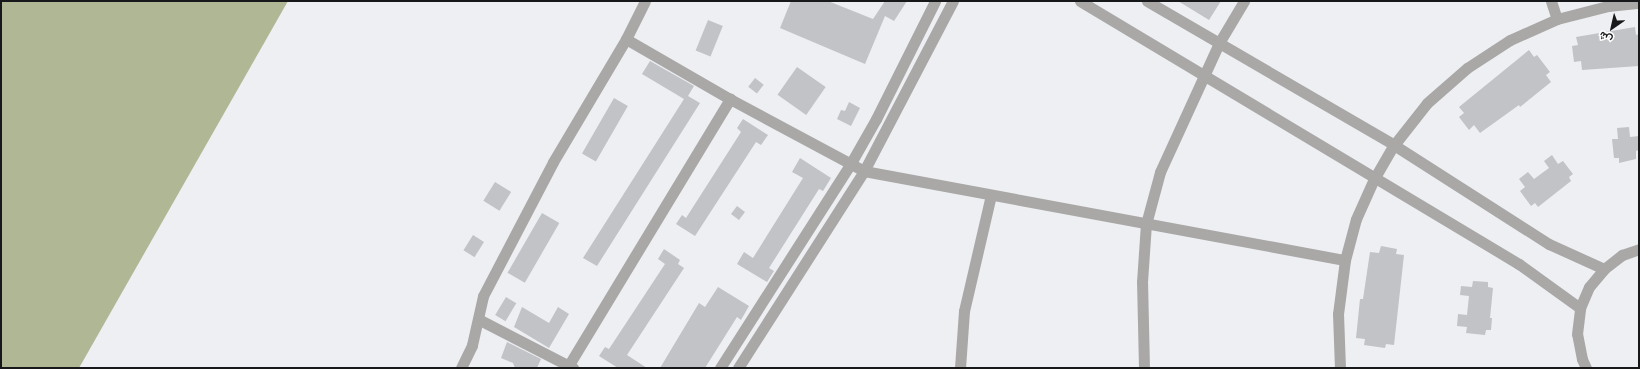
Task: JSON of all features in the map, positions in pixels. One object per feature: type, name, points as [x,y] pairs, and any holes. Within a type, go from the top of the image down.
[{"type":"street","points":[[461,368],[472,345],[480,320],[483,296],[549,169],[626,39],[645,1]]},
{"type":"street","points":[[720,368],[851,163],[876,119],[935,1]]},
{"type":"street","points":[[738,368],[864,171],[952,1]]},
{"type":"street","points":[[1080,1],[1524,268],[1580,308]]},
{"type":"street","points":[[1147,1],[1394,145],[1549,244],[1604,268]]},
{"type":"street","points":[[1144,368],[1142,282],[1146,224],[1160,172],[1218,43],[1244,1]]},
{"type":"street","points":[[1551,1],[1557,19]]},
{"type":"street","points":[[1340,368],[1338,314],[1345,260],[1356,219],[1374,179],[1394,145],[1427,103],[1467,68],[1510,40],[1557,19],[1608,6],[1639,3]]},
{"type":"street","points":[[626,39],[730,99],[864,171],[1345,260]]},
{"type":"street","points":[[480,320],[569,367],[730,99]]},
{"type":"street","points":[[960,368],[964,311],[991,195]]},
{"type":"street","points":[[1586,368],[1582,359],[1577,334],[1580,308],[1589,286],[1604,268],[1622,255],[1639,249]]},
{"type":"green space","points":[[1,1],[288,1],[79,368],[1,368]]},
{"type":"building","points":[[791,1],[828,1],[873,19],[885,1],[907,1],[894,21],[885,16],[865,64],[780,28]]},
{"type":"building","points":[[1178,1],[1221,1],[1209,20]]},
{"type":"building","points":[[708,20],[723,26],[710,57],[696,51]]},
{"type":"building","points":[[1635,27],[1636,35],[1639,34],[1639,66],[1582,70],[1581,61],[1574,62],[1572,46],[1578,45],[1576,37]]},
{"type":"building","points":[[1529,50],[1534,57],[1537,55],[1550,72],[1546,75],[1551,82],[1520,107],[1519,105],[1480,133],[1474,125],[1469,130],[1459,117],[1464,113],[1459,107]]},
{"type":"building","points":[[650,61],[694,86],[688,96],[700,103],[597,266],[583,258],[684,99],[642,74]]},
{"type":"building","points":[[797,67],[826,87],[806,115],[777,95]]},
{"type":"building","points":[[755,78],[764,85],[757,93],[748,87]]},
{"type":"building","points":[[614,98],[628,106],[596,161],[582,153]]},
{"type":"building","points":[[849,102],[860,108],[851,126],[837,119],[841,110],[845,111]]},
{"type":"building","points":[[743,119],[768,135],[761,145],[756,142],[695,236],[676,224],[682,215],[686,218],[741,132],[737,128]]},
{"type":"building","points":[[1629,127],[1630,137],[1639,136],[1639,150],[1636,151],[1636,159],[1619,163],[1619,158],[1614,158],[1612,139],[1618,139],[1617,128]]},
{"type":"building","points":[[1552,155],[1558,164],[1563,161],[1573,174],[1569,177],[1571,181],[1538,207],[1535,203],[1531,206],[1520,191],[1525,187],[1519,179],[1528,172],[1534,179],[1549,168],[1544,161]]},
{"type":"building","points":[[800,158],[831,178],[823,191],[819,189],[769,268],[774,271],[767,282],[737,264],[744,252],[753,258],[803,178],[792,172]]},
{"type":"building","points":[[495,182],[511,192],[499,211],[483,201]]},
{"type":"building","points":[[737,206],[745,212],[739,220],[731,214]]},
{"type":"building","points":[[542,213],[559,223],[525,283],[508,273]]},
{"type":"building","points":[[473,235],[484,242],[474,257],[463,250]]},
{"type":"building","points":[[1381,246],[1397,249],[1396,254],[1404,255],[1394,345],[1386,344],[1385,348],[1364,345],[1365,339],[1356,338],[1360,299],[1363,299],[1370,252],[1379,253]]},
{"type":"building","points":[[664,249],[680,260],[678,264],[684,268],[627,355],[647,368],[618,368],[599,356],[605,347],[609,349],[665,264],[658,259]]},
{"type":"building","points":[[1473,281],[1488,282],[1488,287],[1493,288],[1490,318],[1492,318],[1491,330],[1486,330],[1485,335],[1466,333],[1467,327],[1457,326],[1458,314],[1467,315],[1469,296],[1460,295],[1461,286],[1472,287]]},
{"type":"building","points":[[718,287],[749,306],[741,320],[737,317],[705,368],[660,368],[699,303],[705,307]]},
{"type":"building","points":[[506,297],[516,303],[505,321],[495,315]]},
{"type":"building","points":[[522,307],[549,323],[558,307],[569,314],[549,348],[514,327]]},
{"type":"building","points":[[507,342],[541,359],[537,368],[515,368],[513,363],[501,358]]}]
